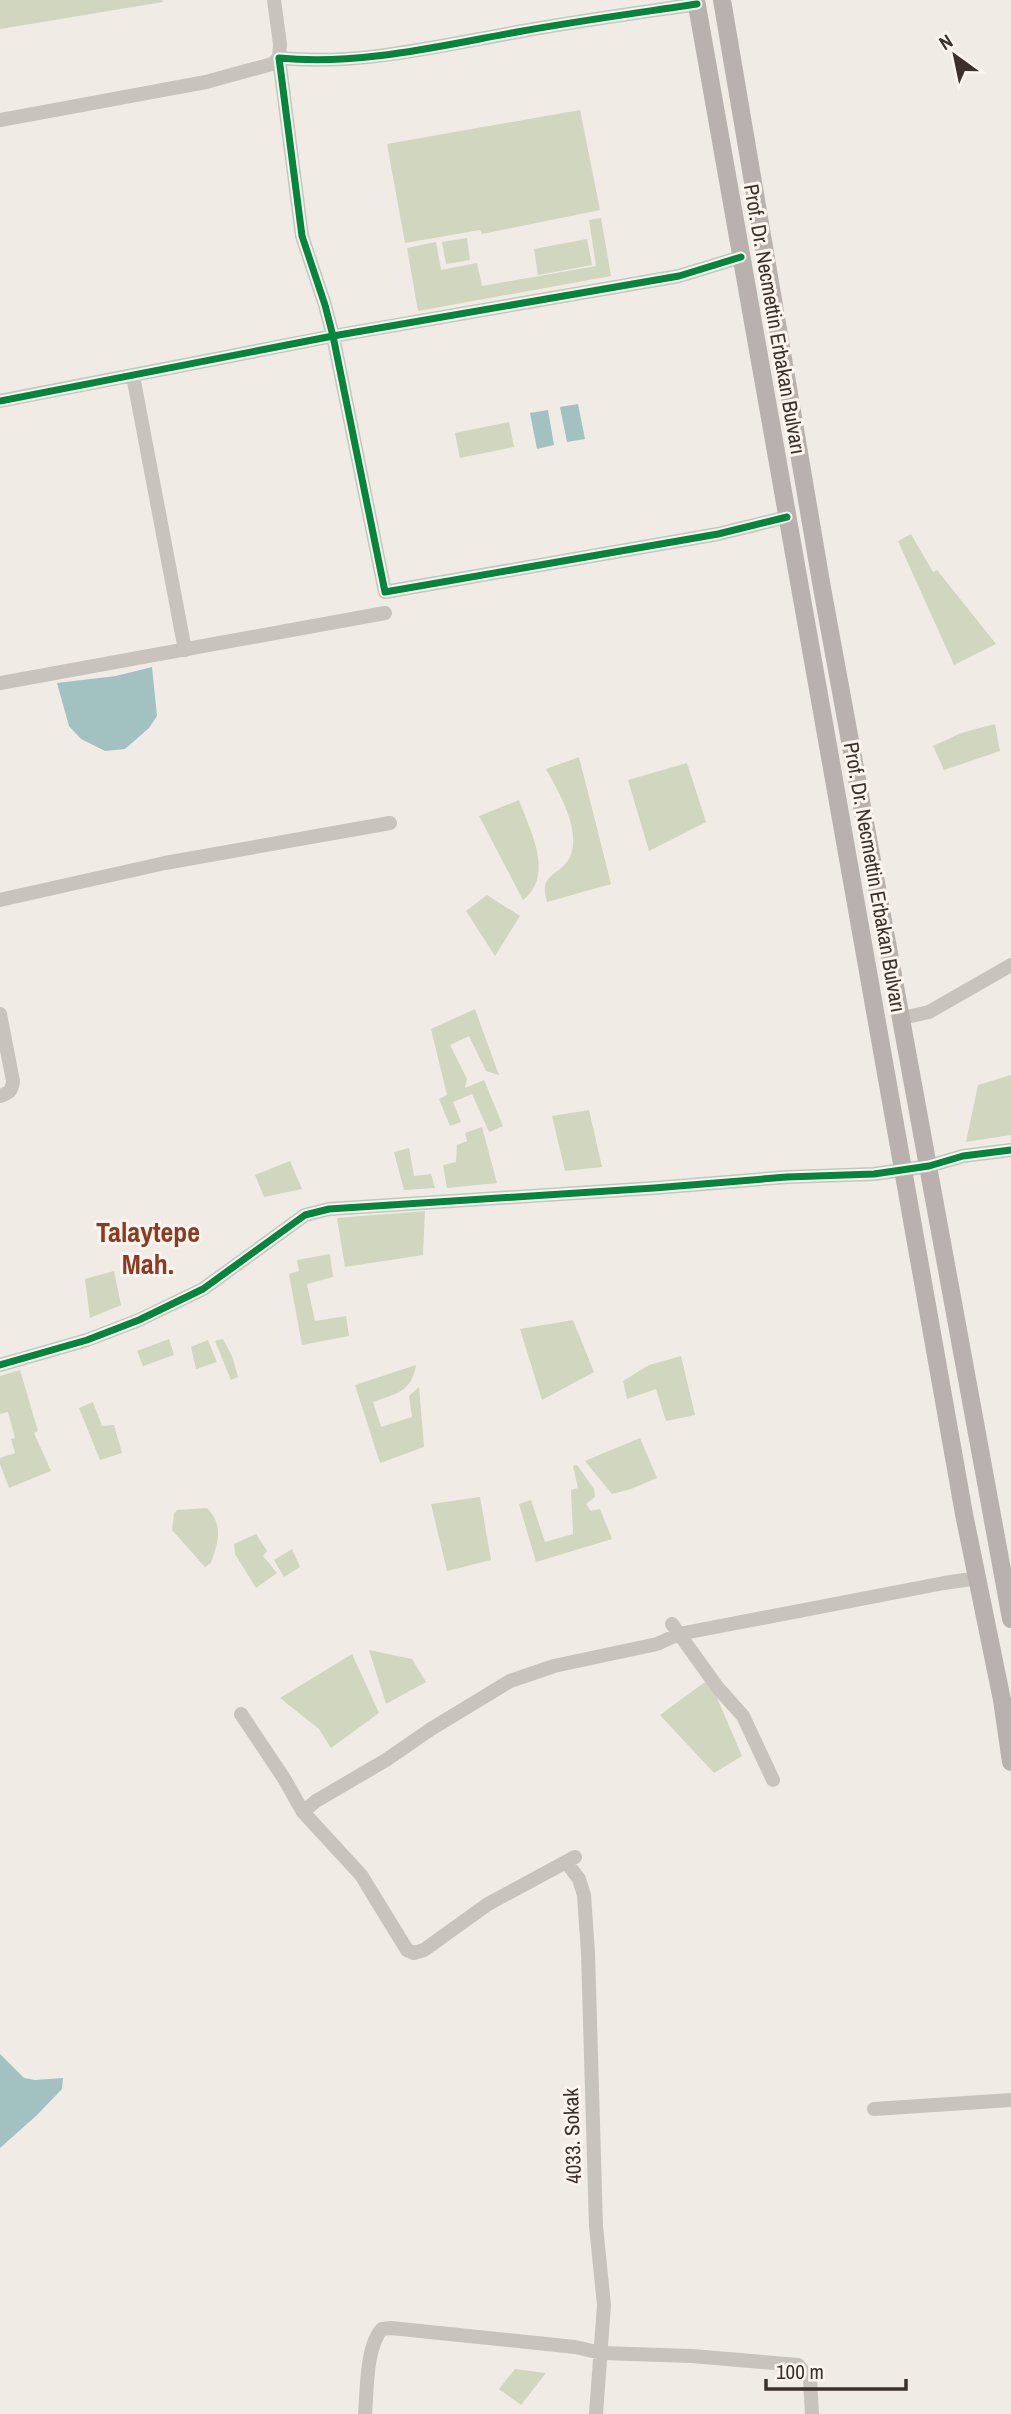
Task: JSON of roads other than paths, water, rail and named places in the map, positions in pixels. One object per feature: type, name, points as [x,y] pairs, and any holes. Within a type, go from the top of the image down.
[{"type":"main road","name":"Prof. Dr. Necmettin Erbakan Bulvarı","points":[[722,0],[822,588],[1011,1619]]},
{"type":"main road","name":"Prof. Dr. Necmettin Erbakan Bulvarı","points":[[697,2],[964,1514],[1011,1762]]},
{"type":"street","points":[[274,0],[302,236],[333,336],[385,592],[705,536],[787,517]]},
{"type":"street","points":[[0,120],[206,82],[272,64],[279,58],[313,61],[405,52],[697,2]]},
{"type":"street","points":[[0,401],[333,336],[679,276],[741,257]]},
{"type":"street","points":[[134,376],[186,650]]},
{"type":"street","points":[[0,682],[385,613]]},
{"type":"street","points":[[0,900],[164,863],[390,823]]},
{"type":"street","points":[[902,1018],[929,1012],[1011,965]]},
{"type":"street","points":[[0,1014],[13,1082],[9,1093],[0,1096]]},
{"type":"street","points":[[0,1365],[87,1340],[139,1321],[203,1289],[305,1215],[329,1209],[904,1171],[963,1156],[1011,1150]]},
{"type":"street","points":[[241,1714],[303,1812],[431,1728],[510,1681],[554,1666],[657,1644],[676,1629],[978,1578]]},
{"type":"street","points":[[676,1629],[743,1716],[773,1780]]},
{"type":"street","name":"4033. Sokak","points":[[303,1812],[361,1875],[407,1950],[414,1953],[424,1950],[488,1904],[570,1860],[584,1895],[588,1953],[596,2226],[604,2305],[596,2414]]},
{"type":"street","points":[[874,2109],[1011,2100]]},
{"type":"street","points":[[365,2414],[372,2348],[376,2335],[382,2329],[575,2347],[601,2353],[692,2356],[798,2365],[810,2379],[812,2409]]},
{"type":"water","points":[[578,404],[585,439],[567,442],[560,407]]},
{"type":"water","points":[[548,410],[554,445],[537,449],[530,413]]},
{"type":"water","points":[[152,667],[157,716],[149,728],[125,749],[105,751],[81,739],[69,726],[57,683],[116,676]]},
{"type":"water","points":[[0,2054],[24,2078],[63,2078],[62,2089],[0,2148]]},
{"type":"district","name":"Talaytepe Mah.","points":[[148,1248]]}]
